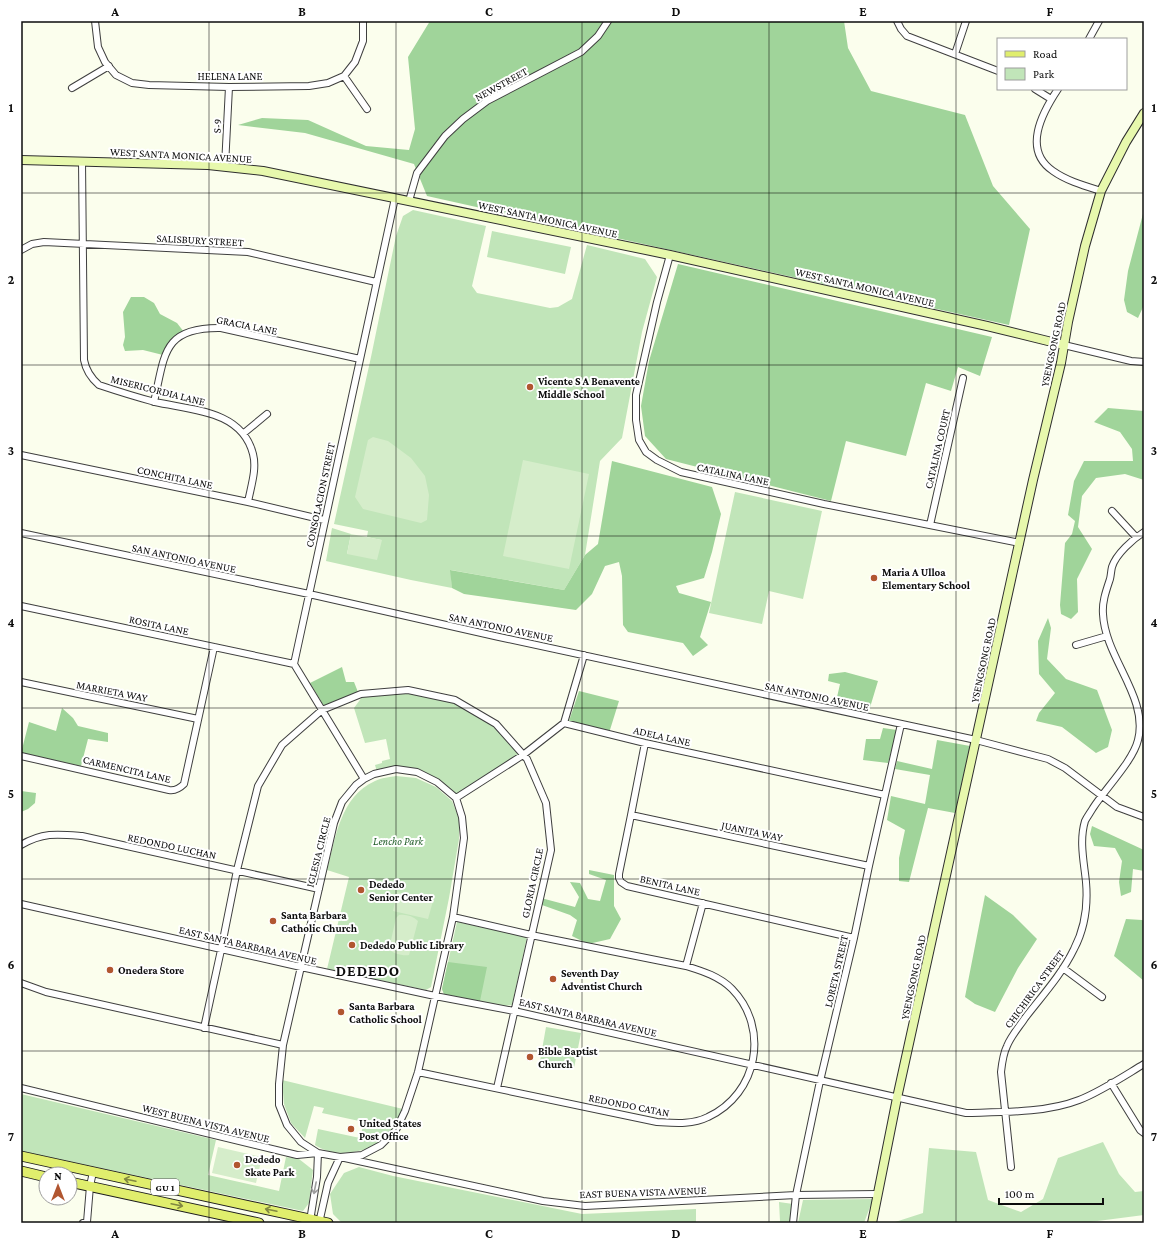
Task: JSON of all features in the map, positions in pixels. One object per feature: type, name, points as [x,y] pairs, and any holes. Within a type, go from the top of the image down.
[{"type":"main road","name":"YSENGSONG ROAD","points":[[872,1223],[877,1194],[1085,246],[1101,192],[1126,142],[1144,113]]},
{"type":"main road","name":"WEST SANTA MONICA AVENUE","points":[[21,160],[225,166],[269,172],[670,255],[980,324],[1064,345]]},
{"type":"main road","name":"GU 1","points":[[21,1156],[310,1221],[322,1222]]},
{"type":"main road","points":[[21,1171],[38,1175]]},
{"type":"main road","name":"GU 1","points":[[78,1184],[259,1223]]},
{"type":"street","name":"HELENA LANE","points":[[95,21],[98,47],[109,66],[116,75],[132,83],[148,85],[229,87],[310,86],[328,83],[344,76]]},
{"type":"street","points":[[363,21],[363,41],[355,62],[344,76],[367,108]]},
{"type":"street","name":"NEWSTREET","points":[[409,201],[417,172],[445,136],[463,119],[487,101],[581,52],[598,36],[608,21]]},
{"type":"street","points":[[897,21],[901,29],[908,36],[997,71]]},
{"type":"street","points":[[955,54],[966,21]]},
{"type":"street","points":[[1090,38],[1100,21]]},
{"type":"street","points":[[72,88],[109,66]]},
{"type":"street","name":"S-9","points":[[225,166],[229,87]]},
{"type":"street","points":[[1036,90],[1051,100]]},
{"type":"street","points":[[1057,90],[1037,129],[1037,145],[1041,160],[1053,171],[1070,180],[1101,192]]},
{"type":"street","name":"MISERICORDIA LANE","points":[[82,161],[84,360],[86,370],[99,386],[154,402],[213,414],[233,423],[244,433],[254,455],[255,470],[248,502]]},
{"type":"street","name":"CONSOLACION STREET","points":[[294,664],[395,198]]},
{"type":"street","name":"SALISBURY STREET","points":[[21,250],[32,244],[44,242],[248,252],[376,282]]},
{"type":"street","name":"CATALINA LANE","points":[[670,255],[657,302],[636,395],[636,420],[639,440],[646,452],[657,460],[681,472],[824,504],[1020,543]]},
{"type":"street","name":"GRACIA LANE","points":[[154,402],[166,352],[173,341],[183,333],[195,330],[221,328],[360,359]]},
{"type":"street","points":[[1064,345],[1131,361],[1144,362]]},
{"type":"street","name":"CATALINA COURT","points":[[930,525],[963,378]]},
{"type":"street","points":[[244,433],[266,414]]},
{"type":"street","name":"CONCHITA LANE","points":[[21,455],[248,502],[324,520]]},
{"type":"street","points":[[1112,511],[1136,537]]},
{"type":"street","name":"CHICHIRICA STREET","points":[[1010,1167],[1000,1072],[1002,1059],[1006,1046],[1063,968],[1082,933],[1086,910],[1086,884],[1082,839],[1086,821],[1101,795],[1123,767],[1138,741],[1140,719],[1135,701],[1107,636],[1103,615],[1103,600],[1112,566],[1136,537],[1144,532]]},
{"type":"street","name":"SAN ANTONIO AVENUE","points":[[21,534],[310,594],[976,740],[1048,759],[1065,768],[1117,807],[1144,818]]},
{"type":"street","name":"ROSITA LANE","points":[[21,606],[294,664]]},
{"type":"street","points":[[1076,645],[1107,636]]},
{"type":"street","name":"CARMENCITA LANE","points":[[21,756],[173,790],[177,789],[184,784],[214,647]]},
{"type":"street","points":[[456,798],[524,755],[564,723],[584,655]]},
{"type":"street","points":[[294,664],[364,779]]},
{"type":"street","name":"MARRIETA WAY","points":[[21,682],[198,718]]},
{"type":"street","name":"GLORIA CIRCLE","points":[[204,1028],[222,950],[236,870],[258,786],[282,745],[322,710],[361,694],[408,690],[455,700],[496,724],[527,759],[546,803],[550,850],[497,1088]]},
{"type":"street","name":"ADELA LANE","points":[[564,723],[645,743],[885,795]]},
{"type":"street","name":"LORETA STREET","points":[[793,1223],[796,1195],[820,1081],[854,938],[900,724]]},
{"type":"street","name":"BENITA LANE","points":[[645,743],[632,816],[619,874],[621,882],[627,886],[854,938]]},
{"type":"street","name":"IGLESIA CIRCLE","points":[[396,769],[418,772],[437,782],[456,798],[462,817],[464,838],[453,917],[418,1072],[405,1111],[396,1130],[381,1145],[362,1154],[340,1157],[318,1153],[301,1142],[287,1125],[280,1106],[279,1084],[283,1045],[334,823],[342,802],[356,785],[364,779],[374,774],[396,769]]},
{"type":"street","name":"JUANITA WAY","points":[[632,816],[869,866]]},
{"type":"street","name":"REDONDO LUCHAN","points":[[21,845],[31,839],[57,833],[82,836],[319,888]]},
{"type":"street","points":[[686,966],[703,903]]},
{"type":"street","name":"EAST SANTA BARBARA AVENUE","points":[[21,904],[222,950],[435,996],[514,1011],[966,1113],[1005,1112],[1056,1107],[1080,1100],[1144,1064]]},
{"type":"street","name":"REDONDO CATAN","points":[[418,1072],[657,1122],[683,1124],[708,1117],[729,1103],[745,1083],[754,1059],[754,1034],[746,1009],[732,989],[711,974],[686,966],[531,935],[453,917]]},
{"type":"street","points":[[1063,968],[1102,997]]},
{"type":"street","points":[[21,983],[46,992],[283,1045]]},
{"type":"street","points":[[1111,1083],[1140,1130],[1144,1133]]},
{"type":"street","name":"WEST BUENA VISTA AVENUE","points":[[21,1088],[297,1155],[318,1153]]},
{"type":"street","points":[[310,1221],[318,1177],[318,1153]]},
{"type":"street","points":[[322,1222],[328,1183],[340,1157]]},
{"type":"street","name":"EAST BUENA VISTA AVENUE","points":[[340,1157],[543,1201],[585,1206],[796,1195],[877,1194]]},
{"type":"street","points":[[86,1223],[93,1172]]},
{"type":"green space","points":[[430,21],[844,21],[848,48],[871,91],[965,115],[993,186],[1030,229],[1009,325],[427,196],[414,164],[305,133],[238,125],[262,118],[308,120],[366,146],[409,150],[415,129],[408,57]]},
{"type":"green space","points":[[413,210],[486,226],[472,286],[477,293],[550,308],[558,307],[572,299],[587,245],[645,259],[657,277],[642,332],[622,438],[600,461],[585,555],[564,590],[451,570],[452,588],[326,561],[332,528],[351,534],[347,554],[381,540],[367,537],[368,531],[334,524],[396,236],[403,216]]},
{"type":"green space","points":[[1144,210],[1144,305],[1138,318],[1127,312],[1124,300],[1128,271]]},
{"type":"green space","points":[[492,231],[571,247],[565,274],[487,257]]},
{"type":"green space","points":[[678,264],[992,337],[980,376],[958,367],[951,391],[926,383],[906,456],[846,441],[831,501],[666,459],[645,436],[641,406],[649,361]]},
{"type":"green space","points":[[131,297],[144,297],[154,303],[160,314],[177,323],[184,332],[172,339],[163,355],[143,350],[125,351],[123,345],[125,337],[123,312]]},
{"type":"green space","points":[[1108,408],[1144,411],[1144,480],[1125,474],[1096,478],[1082,496],[1078,527],[1092,549],[1077,579],[1078,612],[1071,619],[1061,614],[1060,605],[1065,543],[1072,534],[1075,521],[1068,515],[1074,481],[1084,461],[1133,461],[1132,449],[1120,432],[1094,422]]},
{"type":"green space","points":[[373,437],[388,441],[411,458],[425,476],[429,495],[427,520],[421,523],[363,509],[355,497],[368,440]]},
{"type":"green space","points":[[523,460],[589,474],[569,569],[503,556]]},
{"type":"green space","points":[[612,461],[712,487],[721,514],[704,578],[676,586],[679,593],[711,602],[700,637],[708,645],[693,656],[683,643],[628,632],[623,625],[622,576],[619,562],[605,566],[592,594],[576,610],[464,594],[452,588],[450,570],[564,590],[585,555],[598,544]]},
{"type":"green space","points":[[735,492],[822,511],[803,599],[769,591],[762,624],[709,613]]},
{"type":"green space","points":[[351,534],[382,540],[377,560],[347,554]]},
{"type":"green space","points":[[1048,618],[1051,628],[1047,659],[1066,679],[1097,690],[1112,730],[1108,747],[1096,753],[1062,727],[1036,721],[1039,713],[1055,693],[1039,674],[1038,641]]},
{"type":"green space","points":[[342,667],[346,682],[354,682],[358,692],[324,706],[310,683]]},
{"type":"green space","points":[[845,672],[878,681],[868,714],[835,706],[840,684],[828,681],[829,674]]},
{"type":"green space","points":[[409,691],[454,702],[495,725],[520,756],[456,796],[418,770],[377,772],[375,765],[390,759],[386,739],[365,743],[354,708],[362,697]]},
{"type":"green space","points":[[579,691],[619,701],[609,733],[569,721]]},
{"type":"green space","points":[[62,708],[73,718],[78,726],[108,733],[108,742],[88,739],[81,766],[21,753],[29,722],[56,731]]},
{"type":"green space","points":[[883,728],[897,730],[888,763],[863,760],[866,739],[880,739]]},
{"type":"green space","points":[[937,740],[970,746],[955,813],[928,808],[909,882],[899,881],[899,858],[905,830],[887,820],[891,796],[925,804],[930,775],[895,769],[897,761],[932,769]]},
{"type":"green space","name":"Lencho Park","points":[[396,776],[416,778],[436,787],[452,801],[459,818],[459,839],[449,898],[431,987],[426,990],[327,969],[349,877],[327,870],[341,819],[354,797],[363,788],[377,780]]},
{"type":"green space","points":[[21,791],[36,793],[35,803],[28,809],[21,812]]},
{"type":"green space","points":[[1092,826],[1144,850],[1144,871],[1133,869],[1131,892],[1121,896],[1119,882],[1122,861],[1115,848],[1094,846],[1090,834]]},
{"type":"green space","points":[[589,870],[614,875],[614,906],[621,919],[610,939],[588,944],[572,936],[577,920],[570,915],[542,905],[541,898],[575,907],[579,897],[570,882],[580,883],[588,899],[600,901],[606,880],[589,874]]},
{"type":"green space","points":[[397,892],[433,901],[428,919],[393,911]]},
{"type":"green space","points":[[985,895],[1013,915],[1037,939],[1018,968],[995,1012],[975,1004],[965,997]]},
{"type":"green space","points":[[399,915],[409,916],[418,921],[409,955],[398,954],[389,949],[396,918]]},
{"type":"green space","points":[[1126,919],[1144,921],[1144,981],[1114,956]]},
{"type":"green space","points":[[457,922],[527,937],[512,1005],[504,1006],[444,994],[442,989]]},
{"type":"green space","points":[[448,962],[487,967],[480,1001],[444,994],[442,989]]},
{"type":"green space","points":[[546,1027],[581,1033],[574,1068],[540,1061]]},
{"type":"green space","points":[[282,1080],[403,1109],[391,1131],[379,1144],[349,1153],[328,1151],[315,1145],[318,1129],[360,1138],[364,1122],[322,1113],[324,1108],[314,1106],[305,1138],[291,1123],[284,1104]]},
{"type":"green space","points":[[21,1094],[216,1140],[208,1175],[279,1191],[286,1157],[299,1159],[313,1170],[309,1203],[303,1211],[21,1151]]},
{"type":"green space","points":[[1103,1142],[1119,1174],[1135,1192],[1144,1191],[1144,1215],[1082,1223],[892,1223],[923,1213],[929,1148],[976,1152],[988,1200],[1021,1212],[1043,1199],[1058,1158]]},
{"type":"green space","name":"Dededo Skate Park","points":[[218,1147],[262,1157],[256,1183],[212,1173]]},
{"type":"green space","points":[[359,1167],[393,1176],[582,1214],[696,1209],[696,1223],[342,1223],[333,1214],[330,1194],[344,1173]]},
{"type":"green space","points":[[873,1199],[864,1223],[798,1223],[803,1200]]},
{"type":"green space","points":[[779,1202],[793,1204],[790,1223],[753,1223],[780,1221]]},
{"type":"place","name":"Vicente S A Benavente Middle School","points":[[530,387]]},
{"type":"place","name":"Maria A Ulloa Elementary School","points":[[874,578]]},
{"type":"place","name":"Dededo Senior Center","points":[[361,890]]},
{"type":"place","name":"Santa Barbara Catholic Church","points":[[273,921]]},
{"type":"place","name":"Dededo Public Library","points":[[352,945]]},
{"type":"place","name":"Onedera Store","points":[[110,970]]},
{"type":"place","name":"Seventh Day Adventist Church","points":[[553,979]]},
{"type":"place","name":"Santa Barbara Catholic School","points":[[341,1012]]},
{"type":"place","name":"Bible Baptist Church","points":[[530,1057]]},
{"type":"place","name":"United States Post Office","points":[[351,1129]]},
{"type":"place","name":"Dededo Skate Park","points":[[237,1165]]},
{"type":"district","name":"DEDEDO","points":[[368,971]]}]
